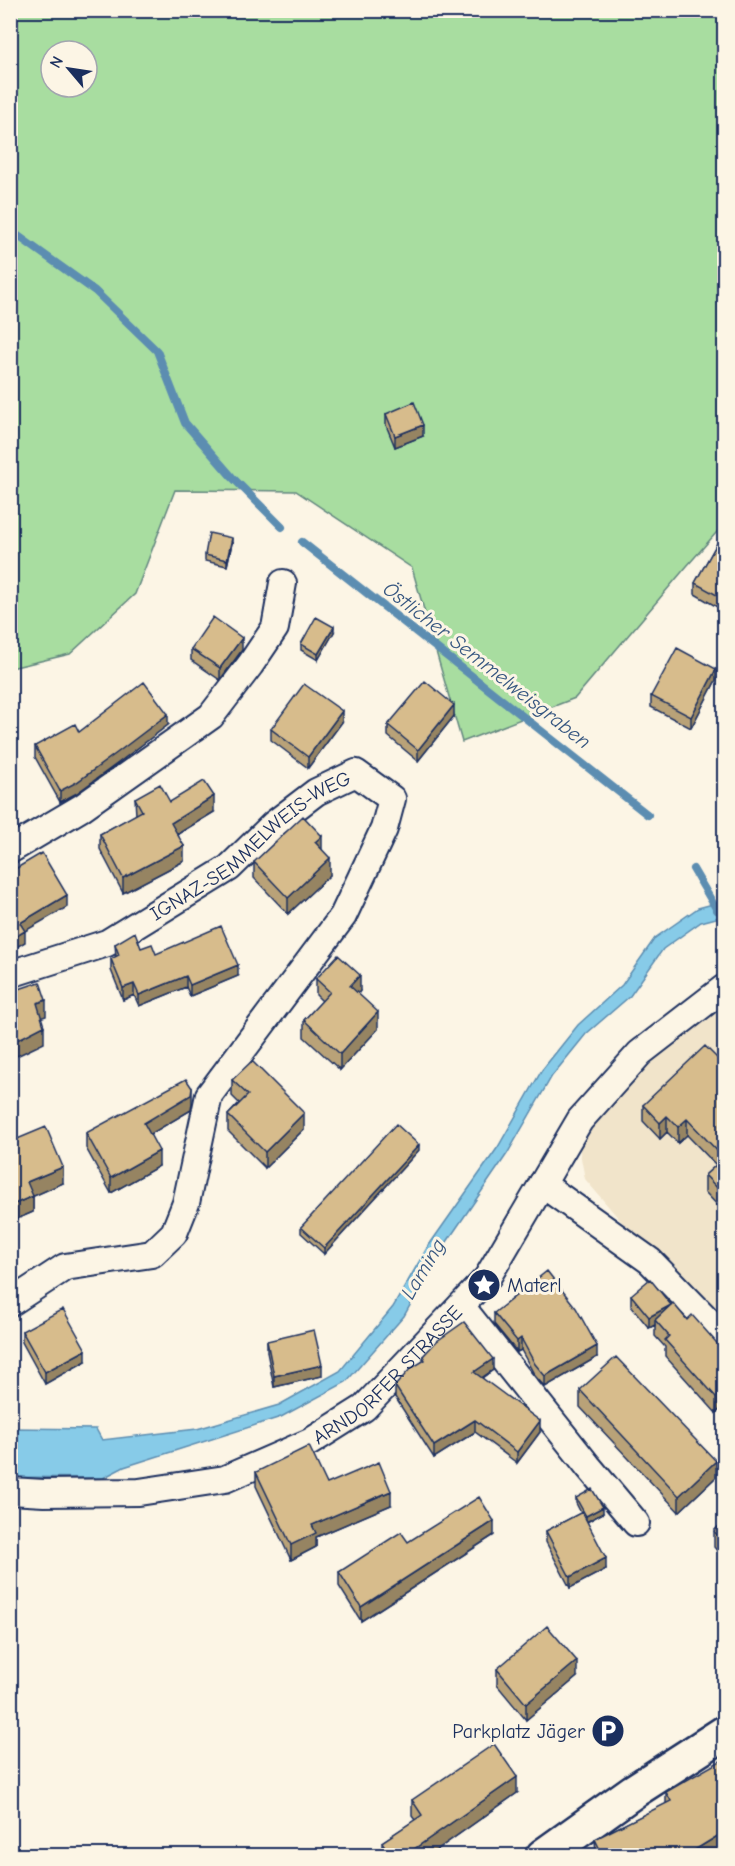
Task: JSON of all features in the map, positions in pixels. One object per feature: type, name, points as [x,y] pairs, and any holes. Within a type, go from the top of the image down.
[{"type":"main road","points":[[543,1856],[634,1791],[724,1733]]},
{"type":"street","points":[[10,850],[81,808],[211,716],[250,665],[274,628],[283,583]]},
{"type":"street","name":"IGNAZ-SEMMELWEIS-WEG","points":[[10,974],[108,943],[229,868],[274,824],[316,792],[356,773],[392,799],[384,829],[343,916],[209,1095],[186,1203],[174,1233],[152,1254],[65,1267],[10,1303]]},
{"type":"street","name":"ARNDORFER STRASSE","points":[[10,1491],[139,1492],[225,1479],[310,1442],[364,1408],[487,1278],[580,1120],[640,1053],[724,988]]},
{"type":"street","points":[[542,1184],[650,1261],[724,1337]]},
{"type":"street","points":[[461,1306],[636,1523]]},
{"type":"shaded area","points":[[724,1001],[724,1321],[670,1264],[626,1227],[585,1179],[578,1142],[637,1069]]},
{"type":"green space","points":[[10,11],[724,11],[724,524],[575,698],[462,742],[412,568],[296,491],[175,490],[135,594],[70,654],[11,668]]},
{"type":"water","name":"Laming","points":[[724,901],[724,916],[701,922],[663,949],[630,996],[586,1034],[552,1076],[507,1154],[438,1255],[404,1316],[346,1382],[281,1417],[124,1467],[103,1478],[11,1477],[11,1428],[96,1429],[102,1440],[197,1429],[279,1405],[340,1371],[393,1307],[427,1248],[498,1147],[542,1070],[578,1025],[622,985],[655,938],[698,908]]},
{"type":"building","points":[[414,402],[423,425],[395,436],[386,414]]},
{"type":"building","points":[[724,531],[724,599],[695,583]]},
{"type":"building","points":[[209,533],[232,538],[227,560],[205,555]]},
{"type":"building","points":[[213,617],[242,638],[220,668],[191,649]]},
{"type":"building","points":[[316,617],[334,627],[318,654],[301,644]]},
{"type":"building","points":[[677,648],[716,669],[691,717],[651,696]]},
{"type":"building","points":[[425,681],[454,705],[418,750],[388,725]]},
{"type":"building","points":[[144,682],[168,714],[77,782],[60,791],[35,746],[75,724],[79,732]]},
{"type":"building","points":[[304,684],[342,711],[308,757],[271,729]]},
{"type":"building","points":[[204,781],[214,796],[171,823],[184,846],[123,878],[100,834],[142,811],[135,798],[160,784],[170,802]]},
{"type":"building","points":[[303,816],[322,836],[315,842],[330,858],[288,898],[254,862]]},
{"type":"building","points":[[42,853],[67,895],[20,923],[25,931],[10,940],[10,872]]},
{"type":"building","points":[[221,926],[238,965],[190,985],[186,976],[139,995],[134,984],[123,988],[111,959],[119,955],[115,944],[135,932],[141,948],[152,944],[156,954]]},
{"type":"building","points":[[338,955],[360,975],[350,986],[378,1012],[340,1054],[304,1020],[330,992],[316,979]]},
{"type":"building","points":[[40,982],[46,1000],[37,1003],[44,1026],[19,1039],[10,1041],[10,992]]},
{"type":"building","points":[[705,1046],[719,1060],[724,1055],[724,1158],[687,1119],[678,1127],[667,1116],[660,1123],[643,1105]]},
{"type":"building","points":[[252,1061],[304,1113],[265,1152],[228,1115],[248,1095],[232,1080]]},
{"type":"building","points":[[186,1079],[192,1088],[191,1095],[144,1123],[159,1151],[111,1178],[86,1133]]},
{"type":"building","points":[[396,1124],[419,1145],[324,1248],[301,1227]]},
{"type":"building","points":[[46,1127],[63,1167],[27,1182],[33,1196],[12,1205],[10,1201],[10,1142]]},
{"type":"building","points":[[724,1158],[724,1195],[705,1175]]},
{"type":"building","points":[[547,1271],[576,1308],[597,1346],[545,1376],[535,1364],[521,1338],[517,1341],[494,1313]]},
{"type":"building","points":[[650,1279],[671,1305],[649,1317],[631,1295]]},
{"type":"building","points":[[673,1303],[687,1320],[692,1315],[724,1351],[724,1390],[716,1397],[665,1340],[669,1336],[655,1320]]},
{"type":"building","points":[[63,1309],[86,1350],[45,1372],[22,1331]]},
{"type":"building","points":[[464,1322],[493,1359],[474,1372],[540,1421],[517,1452],[475,1420],[434,1446],[395,1386],[410,1369],[425,1360],[423,1356],[437,1341]]},
{"type":"building","points":[[314,1330],[322,1365],[274,1376],[267,1341]]},
{"type":"building","points":[[616,1357],[716,1461],[679,1496],[580,1390]]},
{"type":"building","points":[[309,1446],[327,1484],[379,1462],[391,1491],[312,1525],[316,1533],[291,1545],[256,1472]]},
{"type":"building","points":[[592,1489],[603,1507],[586,1516],[576,1498]]},
{"type":"building","points":[[479,1497],[494,1521],[361,1607],[339,1572],[401,1532],[408,1542]]},
{"type":"building","points":[[582,1512],[606,1558],[570,1577],[546,1531]]},
{"type":"building","points":[[724,1521],[724,1543],[714,1531]]},
{"type":"building","points":[[547,1626],[577,1661],[526,1704],[497,1669]]},
{"type":"building","points":[[494,1744],[517,1777],[404,1856],[391,1856],[382,1842],[422,1815],[412,1800]]},
{"type":"building","points":[[722,1760],[724,1765],[724,1832],[685,1856],[603,1856],[595,1839],[671,1801],[666,1792]]},
{"type":"waterway","name":"Östlicher Semmelweisgraben","points":[[10,227],[14,233],[95,291],[157,351],[185,423],[232,477],[282,527]]},
{"type":"waterway","name":"Östlicher Semmelweisgraben","points":[[302,542],[648,815]]},
{"type":"waterway","name":"Östlicher Semmelweisgraben","points":[[693,869],[717,910]]},
{"type":"place","name":"Materl","points":[[484,1285]]},
{"type":"place","name":"Parkplatz Jäger","points":[[608,1731]]}]
